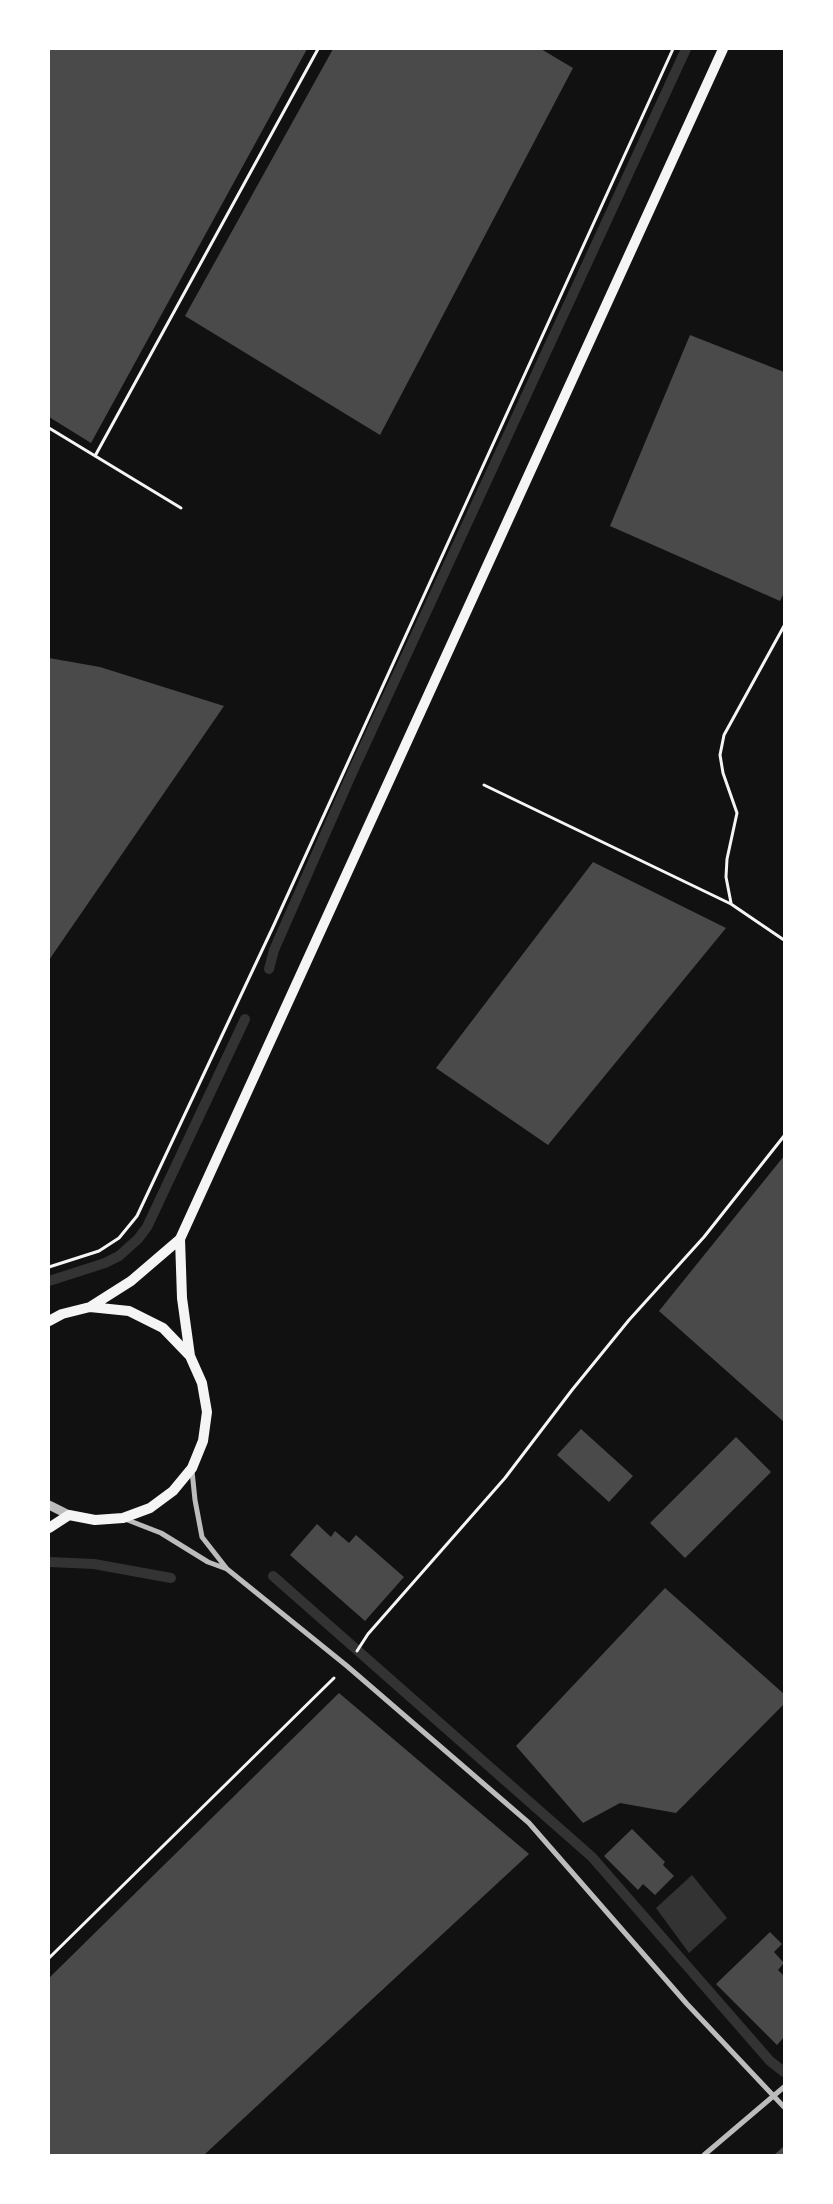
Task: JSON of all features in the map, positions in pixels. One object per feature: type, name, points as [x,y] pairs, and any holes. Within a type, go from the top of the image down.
[{"type":"main road","points":[[49,1321],[62,1314],[90,1307],[131,1281],[180,1239],[723,49]]},
{"type":"main road","points":[[49,1528],[69,1515],[95,1520],[122,1518],[150,1508],[174,1491],[192,1468],[203,1441],[207,1412],[202,1383],[190,1356],[182,1298],[180,1239]]},
{"type":"main road","points":[[90,1307],[129,1311],[146,1319],[164,1328],[190,1356]]},
{"type":"street","points":[[192,1468],[195,1500],[202,1537],[227,1570],[347,1666],[529,1823],[688,2004],[784,2107]]},
{"type":"street","points":[[49,1505],[69,1515]]},
{"type":"street","points":[[122,1518],[161,1533],[208,1562],[227,1570]]},
{"type":"street","points":[[704,2155],[774,2098],[784,2087]]},
{"type":"path","points":[[95,456],[318,49]]},
{"type":"path","points":[[49,1267],[99,1251],[119,1238],[137,1216],[306,856],[673,49]]},
{"type":"path","points":[[49,428],[181,508]]},
{"type":"path","points":[[731,904],[726,877],[727,860],[737,813],[723,773],[720,755],[724,735],[784,626]]},
{"type":"path","points":[[484,785],[731,904],[784,940]]},
{"type":"path","points":[[368,1634],[505,1478],[572,1390],[629,1320],[704,1237],[784,1136]]},
{"type":"path","points":[[49,1958],[347,1666]]},
{"type":"shaded area","points":[[692,1875],[727,1918],[689,1953],[656,1908]]},
{"type":"building","points":[[49,49],[307,49],[91,443],[49,417]]},
{"type":"building","points":[[333,49],[541,49],[573,68],[380,435],[185,316]]},
{"type":"building","points":[[690,335],[784,372],[784,593],[780,601],[610,526]]},
{"type":"building","points":[[49,658],[100,667],[224,706],[49,960]]},
{"type":"building","points":[[593,862],[726,928],[548,1145],[436,1068]]},
{"type":"building","points":[[784,1156],[784,1422],[659,1311]]},
{"type":"building","points":[[581,1429],[633,1476],[609,1502],[557,1455]]},
{"type":"building","points":[[736,1437],[771,1472],[685,1558],[650,1523]]},
{"type":"building","points":[[317,1524],[331,1537],[335,1531],[349,1543],[356,1535],[404,1577],[365,1621],[290,1555]]},
{"type":"building","points":[[665,1588],[784,1694],[784,1704],[676,1813],[620,1803],[583,1823],[516,1746]]},
{"type":"building","points":[[339,1693],[529,1854],[204,2155],[49,2155],[49,1978]]},
{"type":"building","points":[[632,1829],[665,1862],[663,1865],[674,1876],[655,1895],[643,1884],[638,1890],[604,1856]]},
{"type":"building","points":[[770,1932],[782,1944],[774,1952],[784,1963],[778,1970],[784,1976],[784,2037],[777,2045],[716,1984]]},
{"type":"building","points":[[784,2146],[784,2155],[774,2155]]},
{"type":"waterway","points":[[269,969],[274,950],[352,773],[686,49]]},
{"type":"waterway","points":[[49,1281],[105,1263],[119,1256],[138,1239],[147,1227],[245,1019]]},
{"type":"waterway","points":[[49,1562],[94,1564],[171,1578]]},
{"type":"waterway","points":[[273,1576],[592,1857],[770,2061],[784,2072]]}]
